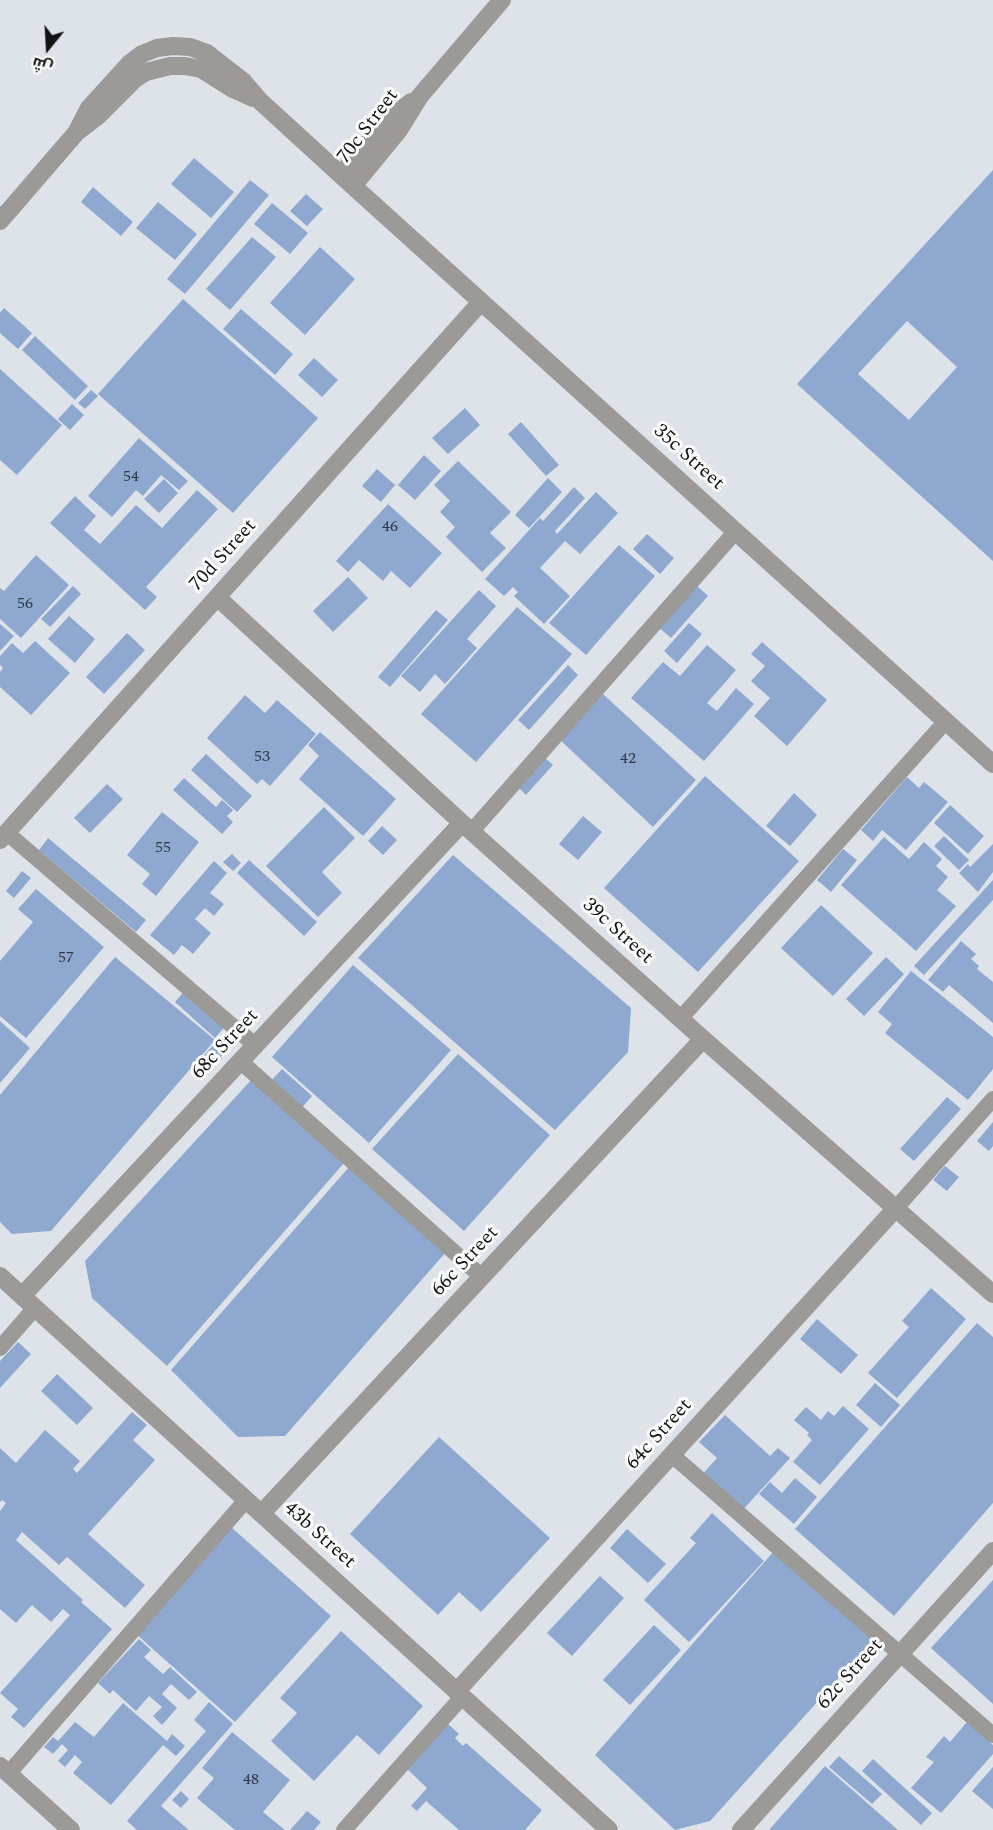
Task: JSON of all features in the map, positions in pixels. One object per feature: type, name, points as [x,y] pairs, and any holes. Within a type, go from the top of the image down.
[{"type":"street","name":"70c Street","points":[[347,180],[399,130],[420,96],[502,0]]},
{"type":"street","name":"35c Street","points":[[0,221],[76,133],[89,108],[129,64],[142,54],[157,48],[190,47],[207,53],[243,81],[260,101],[993,764]]},
{"type":"street","name":"70d Street","points":[[3,837],[481,302]]},
{"type":"street","name":"39c Street","points":[[217,597],[466,828],[993,1294]]},
{"type":"street","name":"68c Street","points":[[29,1302],[240,1061],[466,828]]},
{"type":"street","name":"66c Street","points":[[261,1514],[703,1039]]},
{"type":"street","name":"64c Street","points":[[460,1694],[896,1208]]},
{"type":"street","name":"43b Street","points":[[0,1276],[609,1830]]},
{"type":"street","name":"62c Street","points":[[741,1830],[993,1551]]},
{"type":"street","points":[[4,1770],[71,1830]]},
{"type":"lane","points":[[466,828],[736,531]]},
{"type":"lane","points":[[681,1019],[946,721]]},
{"type":"lane","points":[[3,837],[256,1046]]},
{"type":"lane","points":[[240,1061],[482,1277]]},
{"type":"lane","points":[[896,1208],[993,1099]]},
{"type":"lane","points":[[0,1348],[29,1302]]},
{"type":"lane","points":[[672,1455],[993,1735]]},
{"type":"lane","points":[[4,1770],[246,1500]]},
{"type":"lane","points":[[344,1830],[460,1694]]},
{"type":"building","points":[[194,158],[234,192],[211,218],[171,184]]},
{"type":"building","points":[[993,170],[993,561],[797,384]],"holes":[[[907,321],[957,367],[909,420],[858,374]]]},
{"type":"building","points":[[250,180],[269,195],[185,294],[167,279]]},
{"type":"building","points":[[93,187],[133,222],[121,236],[81,202]]},
{"type":"building","points":[[306,194],[323,209],[307,226],[290,211]]},
{"type":"building","points":[[158,202],[197,234],[175,260],[136,228]]},
{"type":"building","points":[[272,203],[308,233],[290,254],[254,224]]},
{"type":"building","points":[[252,237],[276,257],[230,310],[206,289]]},
{"type":"building","points":[[320,247],[355,279],[305,335],[270,303]]},
{"type":"building","points":[[183,299],[318,418],[233,513],[98,394]]},
{"type":"building","points":[[4,308],[32,333],[18,349],[0,333],[0,313]]},
{"type":"building","points":[[241,309],[293,354],[275,375],[223,329]]},
{"type":"building","points":[[35,336],[88,386],[75,400],[22,350]]},
{"type":"building","points":[[314,358],[338,380],[322,397],[298,375]]},
{"type":"building","points":[[0,369],[62,425],[17,475],[0,460]]},
{"type":"building","points":[[91,390],[98,396],[85,409],[78,403]]},
{"type":"building","points":[[72,404],[84,415],[70,430],[58,419]]},
{"type":"building","points":[[465,408],[480,425],[448,454],[432,438]]},
{"type":"building","points":[[521,422],[559,465],[546,476],[508,434]]},
{"type":"building","points":[[139,438],[188,481],[179,490],[161,475],[143,496],[136,490],[112,517],[88,496]]},
{"type":"building","points":[[424,455],[441,471],[415,500],[398,485]]},
{"type":"building","points":[[458,461],[511,512],[490,533],[506,548],[482,572],[446,537],[455,527],[440,512],[450,501],[434,485]]},
{"type":"building","points":[[377,469],[395,485],[381,502],[362,486]]},
{"type":"building","points":[[548,478],[562,492],[529,528],[515,515]]},
{"type":"building","points":[[164,479],[178,493],[159,513],[144,499]]},
{"type":"building","points":[[574,487],[585,498],[555,531],[557,534],[596,492],[618,513],[580,554],[565,541],[540,568],[570,596],[544,624],[514,596],[518,592],[513,587],[504,596],[485,579],[540,518],[543,521]]},
{"type":"building","points":[[197,490],[218,509],[146,587],[157,597],[145,610],[50,523],[75,496],[96,516],[84,530],[100,544],[136,505],[162,528]]},
{"type":"building","points":[[388,504],[442,553],[410,588],[391,571],[383,581],[359,560],[348,572],[336,561]]},
{"type":"building","points":[[647,534],[674,558],[660,574],[633,549]]},
{"type":"building","points":[[619,545],[655,576],[586,655],[549,623]]},
{"type":"building","points":[[36,555],[69,585],[21,638],[0,619],[0,588],[4,591]]},
{"type":"building","points":[[348,577],[368,598],[333,632],[313,611]]},
{"type":"building","points":[[695,584],[708,596],[671,638],[658,627]]},
{"type":"building","points":[[73,586],[81,594],[50,627],[41,619]]},
{"type":"building","points":[[479,590],[496,606],[467,639],[477,648],[445,684],[435,674],[420,692],[401,676]]},
{"type":"building","points":[[517,607],[572,654],[476,762],[421,714]]},
{"type":"building","points":[[436,610],[448,620],[390,687],[378,677]]},
{"type":"building","points":[[69,616],[95,639],[75,663],[48,639]]},
{"type":"building","points":[[689,623],[702,634],[677,663],[664,651]]},
{"type":"building","points":[[0,624],[14,636],[0,651]]},
{"type":"building","points":[[127,633],[145,650],[104,694],[86,677]]},
{"type":"building","points":[[35,641],[70,673],[31,715],[0,687],[0,672],[3,668],[0,665],[0,656],[12,643],[23,653]]},
{"type":"building","points":[[762,642],[827,700],[787,746],[754,716],[770,698],[751,681],[765,666],[751,654]]},
{"type":"building","points":[[707,645],[736,670],[707,703],[717,711],[736,688],[754,704],[704,761],[631,698],[663,662],[680,676]]},
{"type":"building","points":[[568,665],[578,675],[529,730],[518,720]]},
{"type":"building","points":[[603,694],[696,780],[653,827],[560,740]]},
{"type":"building","points":[[245,695],[265,713],[277,700],[316,734],[270,786],[262,779],[257,784],[207,738]]},
{"type":"building","points":[[320,732],[396,799],[363,836],[299,779],[319,756],[308,745]]},
{"type":"building","points":[[206,754],[252,796],[237,812],[191,770]]},
{"type":"building","points":[[542,755],[553,765],[526,795],[516,785]]},
{"type":"building","points":[[705,776],[799,861],[698,972],[604,888]]},
{"type":"building","points":[[907,777],[919,788],[924,782],[948,802],[906,850],[882,830],[873,841],[861,830]]},
{"type":"building","points":[[184,778],[216,807],[222,800],[233,810],[227,816],[233,822],[222,834],[173,790]]},
{"type":"building","points":[[107,784],[123,799],[90,833],[74,818]]},
{"type":"building","points":[[794,793],[817,815],[790,846],[766,826]]},
{"type":"building","points":[[950,805],[984,836],[968,854],[934,823]]},
{"type":"building","points":[[324,807],[355,838],[322,872],[342,893],[318,917],[266,866]]},
{"type":"building","points":[[162,812],[199,842],[156,896],[142,884],[150,874],[127,855]]},
{"type":"building","points":[[583,816],[602,832],[578,860],[559,844]]},
{"type":"building","points":[[382,826],[397,840],[383,855],[368,841]]},
{"type":"building","points":[[944,836],[969,860],[959,870],[934,846]]},
{"type":"building","points":[[884,837],[909,859],[924,842],[942,859],[936,866],[948,877],[937,890],[956,906],[916,951],[841,885]]},
{"type":"building","points":[[48,838],[146,920],[136,932],[39,850]]},
{"type":"building","points":[[993,844],[993,872],[978,892],[959,873],[968,864],[970,867]]},
{"type":"building","points":[[843,849],[857,860],[831,892],[817,880]]},
{"type":"building","points":[[232,854],[241,863],[233,871],[223,862]]},
{"type":"building","points":[[453,855],[631,1008],[628,1052],[555,1130],[358,958]]},
{"type":"building","points":[[249,860],[317,922],[304,936],[237,873]]},
{"type":"building","points":[[214,861],[227,873],[210,893],[224,904],[214,916],[205,908],[195,919],[211,933],[193,954],[182,945],[174,955],[150,935]]},
{"type":"building","points":[[22,871],[31,878],[14,898],[6,891]]},
{"type":"building","points":[[993,880],[993,900],[924,975],[914,966]]},
{"type":"building","points":[[36,889],[104,947],[26,1038],[0,1016],[0,961],[33,922],[18,909]]},
{"type":"building","points":[[821,905],[873,953],[833,996],[781,948]]},
{"type":"building","points":[[961,941],[976,954],[971,959],[979,966],[977,969],[993,982],[993,1023],[949,985],[943,992],[928,980]]},
{"type":"building","points":[[115,957],[215,1040],[51,1231],[12,1234],[0,1222],[0,1095]]},
{"type":"building","points":[[886,957],[904,974],[864,1016],[846,999]]},
{"type":"building","points":[[353,965],[451,1050],[369,1143],[272,1057]]},
{"type":"building","points":[[911,971],[993,1037],[993,1069],[968,1100],[885,1033],[892,1024],[878,1012]]},
{"type":"building","points":[[187,988],[227,1024],[215,1038],[175,1002]]},
{"type":"building","points":[[0,1021],[30,1048],[0,1083]]},
{"type":"building","points":[[216,1042],[226,1051],[210,1069],[200,1060]]},
{"type":"building","points":[[458,1054],[550,1135],[464,1231],[372,1149]]},
{"type":"building","points":[[282,1069],[312,1096],[299,1111],[268,1084]]},
{"type":"building","points":[[253,1078],[344,1163],[167,1366],[92,1298],[85,1261]]},
{"type":"building","points":[[947,1097],[961,1109],[914,1161],[900,1149]]},
{"type":"building","points":[[993,1122],[993,1146],[989,1151],[977,1141]]},
{"type":"building","points":[[350,1166],[446,1252],[285,1436],[238,1437],[171,1370]]},
{"type":"building","points":[[945,1166],[959,1177],[947,1191],[933,1180]]},
{"type":"building","points":[[931,1288],[966,1319],[897,1398],[868,1373],[909,1327],[902,1321]]},
{"type":"building","points":[[817,1319],[858,1355],[841,1374],[800,1339]]},
{"type":"building","points":[[977,1323],[993,1337],[993,1503],[894,1616],[795,1529]]},
{"type":"building","points":[[18,1342],[31,1354],[0,1388],[0,1361]]},
{"type":"building","points":[[57,1374],[93,1408],[77,1425],[41,1391]]},
{"type":"building","points":[[875,1383],[900,1405],[881,1427],[856,1405]]},
{"type":"building","points":[[843,1406],[869,1429],[820,1485],[793,1462],[812,1440],[807,1435],[809,1433],[794,1420],[806,1407],[821,1420],[828,1411],[834,1416]]},
{"type":"building","points":[[132,1412],[147,1425],[133,1440],[155,1460],[88,1534],[145,1585],[125,1608],[67,1557],[59,1565],[22,1532],[16,1540],[112,1629],[24,1728],[11,1717],[18,1709],[0,1693],[70,1615],[63,1609],[51,1622],[32,1605],[16,1623],[0,1609],[0,1511],[6,1503],[2,1500],[0,1502],[0,1448],[16,1463],[45,1430],[80,1461],[73,1469],[77,1473]]},
{"type":"building","points":[[725,1415],[770,1456],[778,1448],[790,1458],[740,1513],[700,1477],[717,1458],[699,1442]]},
{"type":"building","points":[[439,1437],[550,1538],[481,1612],[459,1592],[438,1615],[350,1534]]},
{"type":"building","points":[[795,1478],[817,1497],[794,1524],[759,1494],[770,1482],[782,1493]]},
{"type":"building","points":[[712,1513],[764,1561],[689,1642],[644,1600],[696,1543],[690,1538]]},
{"type":"building","points":[[231,1527],[331,1616],[235,1722],[135,1633]]},
{"type":"building","points":[[627,1529],[666,1564],[648,1583],[610,1548]]},
{"type":"building","points":[[775,1550],[873,1640],[710,1821],[675,1830],[595,1755]]},
{"type":"building","points":[[600,1576],[624,1598],[572,1656],[547,1633]]},
{"type":"building","points":[[993,1580],[993,1704],[931,1648]]},
{"type":"building","points":[[654,1625],[681,1650],[630,1705],[603,1680]]},
{"type":"building","points":[[341,1631],[423,1706],[379,1755],[357,1735],[314,1781],[271,1741],[297,1713],[280,1698]]},
{"type":"building","points":[[139,1639],[151,1650],[144,1657],[163,1674],[170,1667],[197,1692],[189,1700],[171,1684],[162,1694],[177,1708],[162,1725],[153,1716],[162,1707],[149,1696],[136,1711],[113,1690],[110,1694],[98,1683]]},
{"type":"building","points":[[209,1702],[233,1724],[161,1806],[189,1830],[137,1830],[127,1821],[206,1731],[194,1720]]},
{"type":"building","points":[[123,1703],[167,1741],[172,1734],[185,1746],[176,1756],[163,1745],[111,1805],[73,1773],[82,1762],[75,1755],[65,1767],[58,1761],[68,1750],[62,1744],[53,1754],[44,1747],[53,1737],[58,1741],[75,1722],[94,1737]]},
{"type":"building","points":[[967,1722],[993,1745],[993,1754],[941,1813],[911,1788],[934,1762],[926,1757],[944,1736],[950,1742]]},
{"type":"building","points":[[447,1723],[459,1734],[455,1738],[463,1746],[466,1743],[542,1810],[525,1830],[459,1830],[426,1801],[417,1811],[411,1806],[427,1788],[406,1768]]},
{"type":"building","points":[[232,1732],[290,1780],[263,1812],[285,1830],[235,1830],[197,1798],[214,1778],[202,1768]]},
{"type":"building","points":[[839,1756],[882,1794],[872,1804],[829,1767]]},
{"type":"building","points":[[873,1759],[932,1813],[921,1825],[862,1771]]},
{"type":"building","points":[[825,1766],[898,1830],[769,1830]]},
{"type":"building","points":[[993,1767],[993,1809],[972,1791]]},
{"type":"building","points":[[181,1791],[189,1799],[181,1808],[172,1800]]},
{"type":"building","points":[[307,1811],[321,1822],[314,1830],[290,1830]]}]
